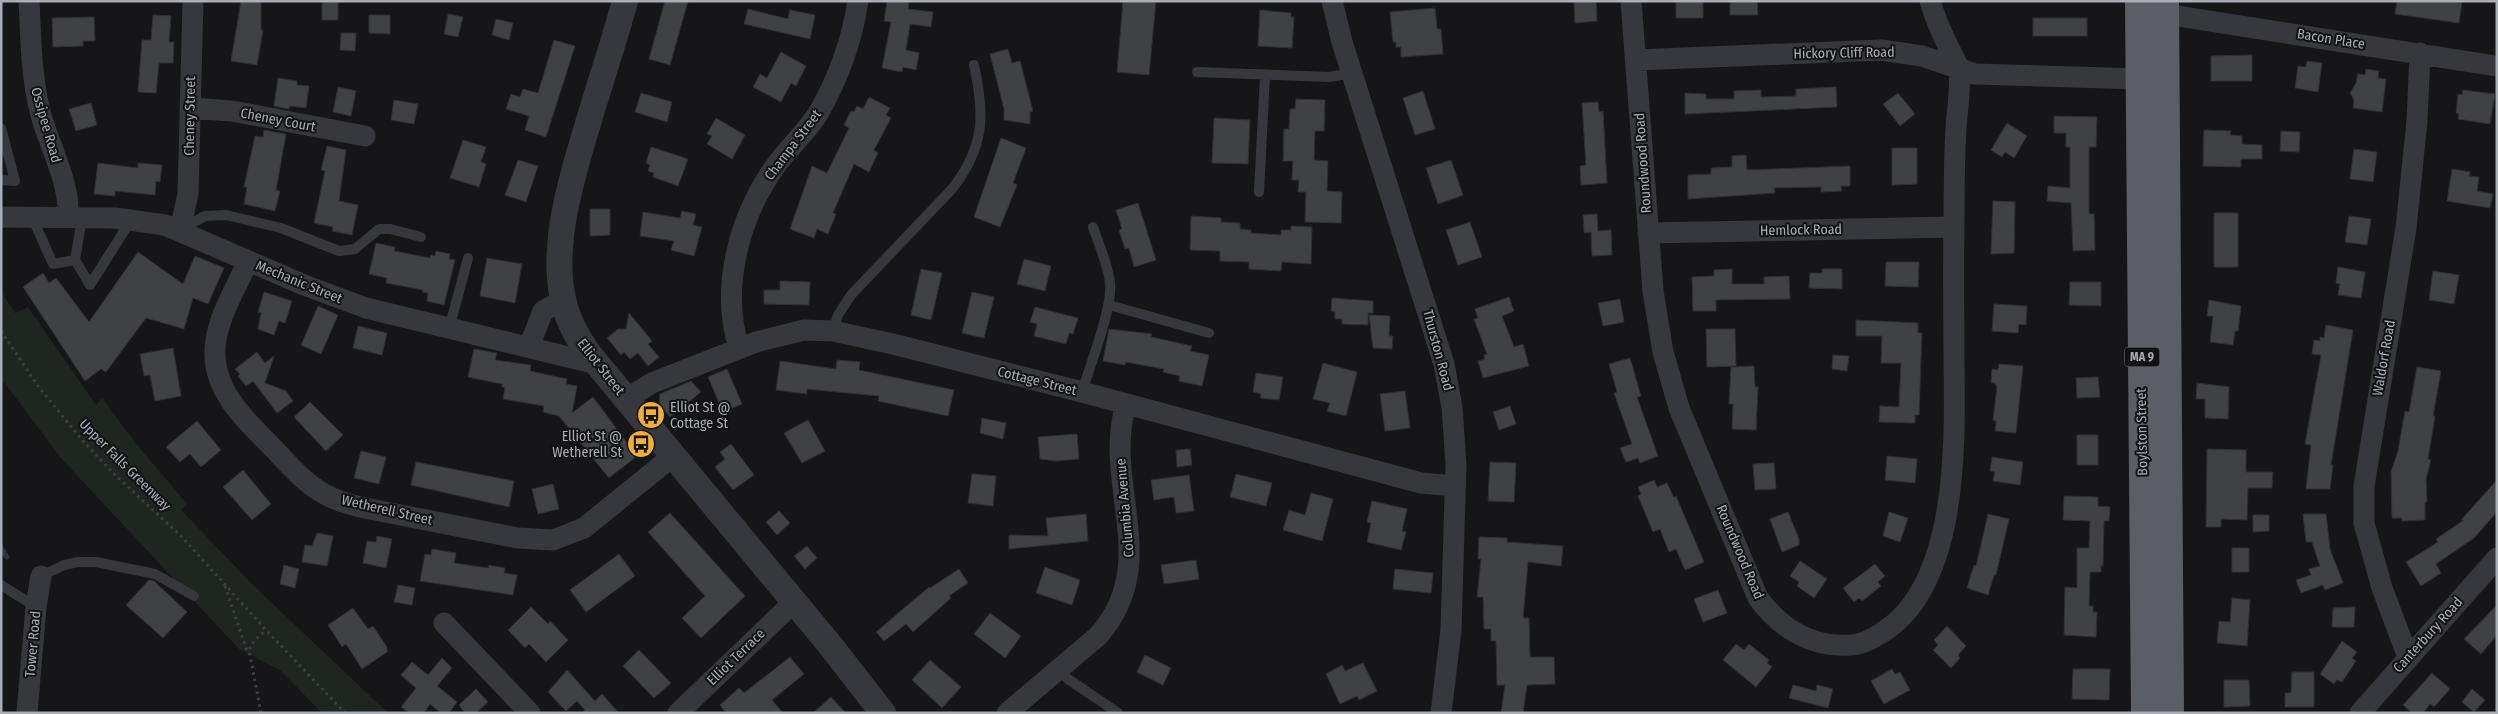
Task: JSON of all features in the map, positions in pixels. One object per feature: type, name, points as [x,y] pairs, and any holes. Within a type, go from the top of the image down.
[{"type":"highway","name":"Boylston Street","points":[[2139,1],[2145,713]]},
{"type":"highway","name":"Boylston Street","points":[[2165,8],[2170,713]]},
{"type":"street","name":"Ossipee Road","points":[[29,1],[34,84],[41,114],[75,218]]},
{"type":"street","name":"Cheney Street","points":[[180,230],[187,204],[193,1]]},
{"type":"street","name":"Elliot Street","points":[[626,1],[570,191],[560,256],[563,300],[575,333],[597,364],[794,602],[883,713]]},
{"type":"street","name":"Champa Street","points":[[739,348],[733,326],[733,283],[735,260],[745,226],[753,204],[771,172],[808,128],[827,97],[848,48],[858,1]]},
{"type":"street","name":"Thurston Road","points":[[1332,1],[1335,20],[1444,364],[1454,423],[1455,486],[1451,630],[1441,713]]},
{"type":"street","name":"Roundwood Road","points":[[1631,1],[1648,233],[1657,322],[1670,382],[1758,598],[1769,613],[1789,629],[1809,640],[1832,647],[1856,645],[1876,637],[1896,624],[1912,608],[1925,584],[1950,502],[1954,450],[1954,227],[1959,70]]},
{"type":"street","points":[[1930,1],[1935,18],[1959,70]]},
{"type":"street","name":"Bacon Place","points":[[2165,8],[2496,66]]},
{"type":"street","name":"Hickory Cliff Road","points":[[1636,60],[1882,50],[1922,56],[1959,70],[1991,76],[2139,79]]},
{"type":"street","name":"Waldorf Road","points":[[2408,657],[2382,588],[2364,523],[2364,486],[2406,228],[2417,120],[2420,53]]},
{"type":"street","name":"Cheney Court","points":[[190,108],[232,111],[366,136]]},
{"type":"street","name":"Mechanic Street","points":[[1,217],[132,219],[180,230],[310,288],[366,308],[597,364]]},
{"type":"street","name":"Hemlock Road","points":[[1648,233],[1954,227]]},
{"type":"street","name":"Wetherell Street","points":[[248,261],[222,322],[216,342],[216,364],[222,385],[241,414],[298,473],[316,489],[337,500],[360,507],[518,538],[553,540],[584,528],[673,456]]},
{"type":"street","points":[[529,347],[543,311],[563,300]]},
{"type":"street","name":"Cottage Street","points":[[626,399],[652,383],[739,348],[787,333],[811,330],[833,331],[893,344],[1082,392],[1421,483],[1455,486]]},
{"type":"street","name":"Columbia Avenue","points":[[1007,713],[1059,670],[1109,624],[1120,606],[1126,586],[1131,545],[1120,436],[1126,404]]},
{"type":"street","name":"Canterbury Road","points":[[2360,713],[2497,558]]},
{"type":"street","name":"Tower Road","points":[[27,713],[36,607],[41,576]]},
{"type":"street","name":"Elliot Terrace","points":[[678,713],[794,602]]},
{"type":"street","points":[[444,623],[530,713]]},
{"type":"lane","points":[[833,331],[838,315],[851,295],[952,189],[964,171],[977,140],[982,118],[974,65]]},
{"type":"lane","points":[[1197,72],[1328,77],[1352,73]]},
{"type":"lane","points":[[1259,192],[1265,74]]},
{"type":"lane","points":[[1,128],[15,181],[1,180]]},
{"type":"lane","points":[[180,230],[205,216],[226,215],[280,228],[339,251],[355,249],[379,229],[390,229],[421,236]]},
{"type":"lane","points":[[32,217],[53,264],[75,260]]},
{"type":"lane","points":[[75,218],[75,260],[90,285],[132,219]]},
{"type":"lane","points":[[1082,392],[1109,304],[1111,289],[1109,276],[1093,227]]},
{"type":"lane","points":[[449,329],[468,258]]},
{"type":"lane","points":[[1109,304],[1209,333]]},
{"type":"lane","points":[[41,576],[64,565],[78,562],[96,562],[155,574],[194,596]]},
{"type":"lane","points":[[1,585],[36,607]]},
{"type":"lane","points":[[1059,670],[1068,679],[1118,713]]},
{"type":"path","name":"Upper Falls Greenway","points":[[1,331],[53,407],[82,440],[112,472],[181,536],[266,630],[345,713]]},
{"type":"path","name":"Upper Falls Greenway","points":[[224,583],[249,656],[261,713]]},
{"type":"path","points":[[249,656],[250,645],[266,630]]},
{"type":"shaded area","points":[[1,291],[15,313],[28,307],[96,405],[102,398],[134,441],[187,504],[181,510],[253,585],[388,713],[322,713],[280,670],[239,649],[60,457],[1,378]]},
{"type":"building","points":[[241,1],[261,1],[261,30],[263,30],[257,65],[231,61]]},
{"type":"building","points":[[322,1],[338,1],[338,20],[322,20]]},
{"type":"building","points":[[665,1],[688,1],[670,65],[649,59]]},
{"type":"building","points":[[887,1],[909,1],[908,9],[933,12],[931,27],[910,24],[906,50],[919,53],[916,70],[903,67],[902,72],[882,68],[891,22],[884,21]]},
{"type":"building","points":[[1123,1],[1156,1],[1149,75],[1117,72]]},
{"type":"building","points":[[1574,1],[1596,1],[1597,21],[1575,23]]},
{"type":"building","points":[[1676,1],[1703,1],[1703,18],[1676,18]]},
{"type":"building","points":[[1730,1],[1757,1],[1758,15],[1730,15]]},
{"type":"building","points":[[2397,1],[2462,1],[2459,23],[2395,14]]},
{"type":"building","points":[[1435,8],[1437,29],[1441,29],[1443,54],[1401,57],[1401,47],[1396,47],[1396,42],[1393,42],[1390,12]]},
{"type":"building","points":[[748,9],[788,19],[790,10],[815,15],[810,39],[744,24]]},
{"type":"building","points":[[1260,10],[1291,13],[1291,17],[1294,17],[1292,48],[1258,46]]},
{"type":"building","points":[[448,14],[463,17],[458,37],[444,34]]},
{"type":"building","points":[[153,15],[171,16],[169,42],[174,42],[173,63],[159,63],[156,93],[138,92],[142,40],[151,40]]},
{"type":"building","points":[[369,15],[390,15],[390,34],[369,33]]},
{"type":"building","points":[[94,17],[95,41],[83,41],[83,46],[53,47],[52,18]]},
{"type":"building","points":[[2033,18],[2087,18],[2087,36],[2033,36]]},
{"type":"building","points":[[496,19],[513,23],[509,40],[492,35]]},
{"type":"building","points":[[341,33],[356,33],[355,51],[340,50]]},
{"type":"building","points":[[554,40],[575,46],[546,137],[525,130],[529,116],[506,109],[511,94],[520,97],[523,89],[538,93]]},
{"type":"building","points":[[1008,49],[1012,63],[1020,61],[1033,111],[1030,112],[1030,124],[1004,120],[1004,109],[990,54]]},
{"type":"building","points":[[781,52],[806,66],[796,86],[791,83],[781,102],[753,87],[760,74],[767,78]]},
{"type":"building","points":[[2252,55],[2252,81],[2211,81],[2211,56]]},
{"type":"building","points":[[2307,61],[2322,63],[2318,92],[2295,88],[2298,66],[2306,67]]},
{"type":"building","points":[[2366,69],[2379,71],[2378,78],[2386,79],[2382,112],[2353,108],[2354,100],[2350,93],[2356,83],[2358,74],[2365,75]]},
{"type":"building","points":[[278,78],[297,81],[297,85],[309,86],[306,108],[290,106],[289,109],[274,106]]},
{"type":"building","points":[[338,87],[356,91],[351,116],[333,112]]},
{"type":"building","points":[[1836,87],[1837,107],[1685,114],[1685,93],[1706,94],[1706,99],[1734,99],[1734,91],[1761,90],[1761,97],[1796,96],[1796,89]]},
{"type":"building","points":[[2463,90],[2495,94],[2490,124],[2458,119],[2459,114],[2456,113],[2458,94],[2462,95]]},
{"type":"building","points":[[1423,91],[1435,129],[1415,135],[1403,98]]},
{"type":"building","points":[[641,93],[672,102],[667,122],[635,112]]},
{"type":"building","points":[[1898,93],[1915,114],[1900,126],[1883,104]]},
{"type":"building","points":[[869,97],[890,108],[886,115],[891,118],[874,150],[878,153],[869,172],[854,164],[833,213],[836,214],[828,234],[817,229],[814,238],[790,229],[812,166],[827,173],[849,128],[844,125],[851,111],[854,112],[857,106],[863,109]]},
{"type":"building","points":[[1296,99],[1325,100],[1324,131],[1315,131],[1314,160],[1328,161],[1327,191],[1342,192],[1341,223],[1305,222],[1306,192],[1298,192],[1299,180],[1292,180],[1293,161],[1283,161],[1284,129],[1289,129],[1290,109],[1295,109]]},
{"type":"building","points":[[394,100],[418,104],[414,124],[391,120]]},
{"type":"building","points":[[1598,102],[1599,112],[1603,111],[1607,183],[1581,185],[1580,166],[1586,165],[1582,103]]},
{"type":"building","points":[[91,103],[97,125],[76,131],[69,109]]},
{"type":"building","points":[[2054,116],[2097,117],[2096,147],[2089,147],[2089,214],[2094,214],[2095,250],[2073,251],[2071,203],[2047,201],[2048,186],[2070,188],[2070,147],[2066,147],[2066,133],[2054,133]]},
{"type":"building","points":[[716,118],[745,135],[732,159],[707,144],[712,136],[707,134]]},
{"type":"building","points":[[1214,118],[1250,120],[1248,164],[1212,163]]},
{"type":"building","points":[[2007,123],[2027,136],[2014,158],[2005,152],[2002,157],[1991,150]]},
{"type":"building","points":[[264,130],[286,134],[276,190],[280,191],[275,211],[244,204],[247,187],[244,187],[255,136],[263,137]]},
{"type":"building","points":[[2204,130],[2231,131],[2230,135],[2242,136],[2242,144],[2262,145],[2262,159],[2241,159],[2241,167],[2203,166]]},
{"type":"building","points":[[2281,131],[2300,132],[2299,152],[2280,151]]},
{"type":"building","points":[[1001,138],[1026,148],[1013,183],[1017,185],[1000,227],[974,217]]},
{"type":"building","points":[[463,140],[486,147],[481,162],[486,164],[479,187],[450,178]]},
{"type":"building","points":[[327,146],[346,150],[339,201],[358,205],[352,235],[332,231],[333,227],[314,223],[325,171],[321,170]]},
{"type":"building","points":[[651,147],[688,159],[678,186],[653,177],[654,173],[648,171],[650,165],[646,163]]},
{"type":"building","points":[[1892,148],[1917,148],[1917,184],[1892,185]]},
{"type":"building","points":[[2354,149],[2377,152],[2373,182],[2350,179]]},
{"type":"building","points":[[1746,155],[1747,170],[1850,166],[1850,186],[1841,186],[1842,191],[1821,192],[1821,187],[1774,188],[1775,193],[1688,199],[1688,175],[1711,174],[1711,168],[1732,167],[1732,156]]},
{"type":"building","points":[[518,160],[538,166],[526,202],[505,195]]},
{"type":"building","points":[[1451,160],[1463,195],[1438,204],[1426,168]]},
{"type":"building","points":[[98,163],[138,168],[138,163],[162,165],[160,182],[156,181],[155,195],[115,191],[115,196],[94,194]]},
{"type":"building","points":[[2452,169],[2470,172],[2469,176],[2479,177],[2477,191],[2493,194],[2490,208],[2447,201]]},
{"type":"building","points":[[1993,201],[2015,202],[2014,253],[1991,254]]},
{"type":"building","points":[[1138,203],[1156,260],[1134,267],[1129,248],[1125,249],[1119,230],[1122,229],[1116,210]]},
{"type":"building","points":[[590,209],[610,209],[610,235],[590,236]]},
{"type":"building","points":[[682,211],[696,214],[693,225],[702,227],[694,256],[671,250],[674,241],[640,236],[643,212],[680,218]]},
{"type":"building","points":[[2214,213],[2238,213],[2238,267],[2214,267]]},
{"type":"building","points":[[1597,214],[1598,231],[1611,230],[1612,255],[1592,256],[1591,232],[1584,233],[1583,215]]},
{"type":"building","points":[[1191,216],[1221,218],[1221,222],[1240,223],[1240,229],[1251,230],[1251,233],[1281,235],[1281,230],[1291,230],[1291,226],[1312,227],[1311,264],[1282,262],[1281,271],[1249,269],[1249,262],[1220,261],[1220,251],[1190,250]]},
{"type":"building","points":[[2349,216],[2371,219],[2367,245],[2345,242]]},
{"type":"building","points":[[1470,222],[1482,257],[1458,265],[1446,230]]},
{"type":"building","points":[[376,243],[395,247],[394,251],[430,258],[431,255],[435,256],[436,251],[450,254],[449,259],[455,260],[444,305],[427,301],[428,293],[422,292],[423,290],[386,283],[387,278],[369,274]]},
{"type":"building","points":[[138,252],[183,284],[195,256],[224,268],[208,304],[193,298],[184,329],[146,318],[106,372],[101,369],[85,381],[23,287],[43,273],[49,283],[56,278],[89,322]]},
{"type":"building","points":[[487,258],[522,264],[515,303],[480,296]]},
{"type":"building","points":[[1024,259],[1051,266],[1045,291],[1017,284]]},
{"type":"building","points":[[1886,262],[1919,262],[1918,287],[1885,286]]},
{"type":"building","points":[[2338,267],[2365,272],[2361,298],[2338,295],[2340,284],[2336,283]]},
{"type":"building","points":[[921,269],[942,273],[931,320],[911,315]]},
{"type":"building","points":[[1732,269],[1732,284],[1764,284],[1764,277],[1789,276],[1790,299],[1716,300],[1716,311],[1693,311],[1692,277],[1714,276],[1714,270]]},
{"type":"building","points":[[1822,269],[1842,269],[1842,289],[1809,288],[1810,273],[1822,273]]},
{"type":"building","points":[[2433,271],[2459,275],[2454,304],[2429,300]]},
{"type":"building","points":[[780,281],[810,282],[809,305],[764,304],[764,290],[780,290]]},
{"type":"building","points":[[2070,282],[2101,282],[2101,306],[2069,305]]},
{"type":"building","points":[[264,292],[292,301],[285,323],[279,321],[274,335],[258,329],[261,313],[258,312]]},
{"type":"building","points":[[972,292],[994,297],[984,338],[962,333]]},
{"type":"building","points":[[1509,297],[1514,311],[1502,316],[1514,347],[1523,344],[1529,366],[1483,378],[1478,361],[1485,359],[1484,355],[1487,354],[1474,319],[1478,318],[1475,309]]},
{"type":"building","points":[[1332,298],[1373,301],[1373,313],[1368,313],[1368,325],[1342,324],[1342,319],[1335,319],[1335,312],[1331,311]]},
{"type":"building","points":[[1620,299],[1624,322],[1603,326],[1598,303]]},
{"type":"building","points":[[2209,300],[2241,306],[2238,331],[2235,331],[2233,345],[2210,342],[2213,316],[2207,316]]},
{"type":"building","points":[[1994,304],[2027,306],[2026,325],[2019,324],[2018,333],[1992,331]]},
{"type":"building","points":[[318,306],[338,315],[321,354],[301,345]]},
{"type":"building","points":[[1035,307],[1078,318],[1073,334],[1069,333],[1066,344],[1034,336],[1037,324],[1030,322]]},
{"type":"building","points":[[629,313],[652,341],[648,344],[659,357],[648,366],[638,353],[630,359],[624,352],[621,355],[607,338],[618,329],[626,329]]},
{"type":"building","points":[[1369,315],[1390,316],[1389,336],[1393,336],[1392,349],[1373,348]]},
{"type":"building","points":[[1856,320],[1918,323],[1918,333],[1922,333],[1919,415],[1915,415],[1915,423],[1879,422],[1880,406],[1899,407],[1901,363],[1881,363],[1882,336],[1856,336]]},
{"type":"building","points":[[2326,325],[2353,330],[2331,465],[2333,465],[2330,489],[2306,489],[2311,445],[2305,444],[2321,355],[2312,354],[2314,340],[2320,341],[2320,337],[2324,338]]},
{"type":"building","points":[[358,326],[387,333],[382,355],[353,348]]},
{"type":"building","points":[[1109,329],[1152,334],[1151,337],[1192,346],[1190,351],[1209,355],[1202,386],[1179,381],[1180,376],[1163,372],[1164,369],[1126,362],[1125,365],[1103,361]]},
{"type":"building","points":[[1706,329],[1735,329],[1736,366],[1707,367]]},
{"type":"building","points":[[173,348],[181,396],[155,401],[150,375],[144,376],[140,354]]},
{"type":"building","points":[[474,349],[497,353],[495,360],[531,365],[530,371],[567,379],[566,384],[577,386],[572,413],[593,397],[637,456],[609,478],[559,416],[543,412],[544,406],[503,399],[505,387],[502,387],[502,384],[468,377]]},
{"type":"building","points":[[257,352],[265,363],[274,356],[265,383],[286,391],[293,401],[277,413],[253,381],[246,386],[235,369]]},
{"type":"building","points":[[1833,355],[1849,356],[1847,371],[1832,369]]},
{"type":"building","points":[[1630,358],[1641,396],[1637,397],[1658,456],[1640,463],[1638,458],[1626,462],[1620,448],[1632,444],[1614,393],[1617,392],[1609,364]]},
{"type":"building","points":[[837,360],[860,362],[859,370],[954,390],[948,416],[878,401],[879,396],[807,389],[807,394],[776,390],[780,361],[836,369]]},
{"type":"building","points":[[1323,363],[1357,372],[1346,416],[1327,411],[1330,403],[1313,399]]},
{"type":"building","points":[[1999,364],[2023,366],[2016,433],[1995,431],[1996,421],[1993,420],[1997,387],[1995,383],[1991,383],[1992,369],[1998,370]]},
{"type":"building","points":[[1754,366],[1755,387],[1758,387],[1756,430],[1732,429],[1733,404],[1729,404],[1731,367]]},
{"type":"building","points":[[2417,367],[2441,371],[2428,459],[2431,460],[2426,479],[2427,502],[2425,502],[2425,520],[2402,521],[2402,518],[2392,518],[2391,472],[2398,451],[2405,411],[2409,412]]},
{"type":"building","points":[[727,369],[742,404],[723,412],[708,377]]},
{"type":"building","points":[[1256,373],[1283,377],[1279,400],[1260,398],[1261,394],[1253,392]]},
{"type":"building","points":[[2098,377],[2100,397],[2077,398],[2076,378]]},
{"type":"building","points":[[691,381],[701,392],[670,417],[659,404],[660,394]]},
{"type":"building","points":[[2197,383],[2229,387],[2228,419],[2205,418],[2205,399],[2196,399]]},
{"type":"building","points":[[1405,391],[1410,428],[1385,431],[1380,394]]},
{"type":"building","points":[[310,402],[343,435],[326,451],[294,417]]},
{"type":"building","points":[[1510,406],[1516,424],[1499,430],[1493,412]]},
{"type":"building","points":[[982,418],[1006,423],[1003,439],[980,433]]},
{"type":"building","points":[[808,420],[825,451],[802,463],[784,433]]},
{"type":"building","points":[[197,421],[221,450],[201,467],[190,454],[180,462],[166,447]]},
{"type":"building","points":[[1077,434],[1079,459],[1056,461],[1040,459],[1038,437]]},
{"type":"building","points":[[2077,435],[2098,435],[2098,465],[2077,465]]},
{"type":"building","points":[[731,444],[754,475],[733,490],[715,467],[725,459],[720,452]]},
{"type":"building","points":[[1190,449],[1192,465],[1177,467],[1176,450]]},
{"type":"building","points":[[2207,449],[2246,450],[2246,472],[2273,472],[2272,488],[2248,488],[2247,520],[2221,519],[2221,527],[2206,527]]},
{"type":"building","points":[[361,451],[386,457],[379,484],[354,478]]},
{"type":"building","points":[[1887,456],[1917,459],[1915,483],[1885,480]]},
{"type":"building","points":[[1992,457],[2023,462],[2020,485],[1993,481],[1995,472],[1990,471]]},
{"type":"building","points":[[416,462],[514,481],[509,507],[411,485]]},
{"type":"building","points":[[1490,462],[1516,463],[1514,502],[1488,501]]},
{"type":"building","points":[[1774,463],[1776,489],[1755,490],[1753,464]]},
{"type":"building","points":[[243,470],[271,504],[252,520],[223,487]]},
{"type":"building","points":[[972,474],[996,476],[993,506],[968,503]]},
{"type":"building","points":[[1236,474],[1272,483],[1266,506],[1230,497]]},
{"type":"building","points":[[1189,475],[1194,511],[1176,513],[1174,497],[1154,500],[1151,480]]},
{"type":"building","points":[[1654,480],[1657,487],[1667,483],[1674,498],[1676,496],[1704,562],[1685,570],[1676,549],[1669,552],[1660,529],[1653,532],[1638,496],[1641,494],[1638,487]]},
{"type":"building","points":[[2497,480],[2497,512],[2474,538],[2436,564],[2441,573],[2421,586],[2406,562],[2438,542],[2436,539],[2464,520],[2461,520]]},
{"type":"building","points":[[553,484],[559,509],[538,514],[532,489]]},
{"type":"building","points":[[1311,493],[1333,499],[1322,541],[1283,530],[1289,510],[1305,515]]},
{"type":"building","points":[[2064,496],[2098,497],[2098,506],[2110,507],[2109,521],[2104,521],[2103,566],[2101,565],[2101,572],[2090,572],[2089,606],[2093,606],[2093,612],[2097,612],[2096,637],[2064,635],[2065,587],[2077,588],[2077,548],[2089,548],[2090,521],[2063,520]]},
{"type":"building","points":[[1372,501],[1407,509],[1402,531],[1406,532],[1401,550],[1367,542],[1371,523],[1367,522]]},
{"type":"building","points":[[779,511],[790,523],[777,535],[766,522]]},
{"type":"building","points":[[1788,512],[1799,539],[1799,545],[1782,552],[1770,519]]},
{"type":"building","points":[[1889,512],[1908,518],[1900,542],[1883,536]]},
{"type":"building","points":[[670,513],[745,596],[701,638],[682,618],[705,596],[648,532]]},
{"type":"building","points":[[1086,514],[1088,541],[1009,549],[1009,535],[1048,536],[1046,518]]},
{"type":"building","points":[[1988,514],[2009,519],[1996,575],[1994,575],[1988,595],[1967,588],[1974,565],[1976,566]]},
{"type":"building","points":[[2303,514],[2326,514],[2330,549],[2343,583],[2325,590],[2323,585],[2301,593],[2296,580],[2311,575],[2309,569],[2320,566],[2312,542],[2306,542]]},
{"type":"building","points":[[2253,515],[2269,515],[2269,531],[2253,532]]},
{"type":"building","points":[[317,533],[333,536],[327,566],[302,562],[305,545],[312,546]]},
{"type":"building","points":[[377,536],[392,539],[386,568],[363,563],[367,541],[376,542]]},
{"type":"building","points":[[1479,537],[1507,538],[1507,542],[1563,546],[1561,566],[1528,562],[1523,618],[1529,618],[1530,657],[1554,657],[1555,684],[1527,685],[1523,713],[1501,713],[1505,685],[1497,685],[1496,641],[1491,641],[1491,629],[1484,629],[1483,597],[1477,597],[1481,559],[1478,559]]},
{"type":"building","points":[[807,546],[817,558],[805,569],[794,556]]},
{"type":"building","points":[[2232,548],[2249,548],[2249,572],[2232,572]]},
{"type":"building","points":[[432,549],[456,553],[454,563],[488,568],[489,565],[505,568],[504,573],[517,575],[513,595],[420,581],[425,554],[431,555]]},
{"type":"building","points":[[619,554],[635,576],[586,612],[570,590]]},
{"type":"building","points":[[1196,560],[1199,579],[1164,584],[1161,565]]},
{"type":"building","points":[[1800,561],[1827,579],[1814,598],[1797,586],[1799,582],[1790,576]]},
{"type":"building","points":[[1875,564],[1885,576],[1878,582],[1881,586],[1862,601],[1859,598],[1854,602],[1843,588]]},
{"type":"building","points":[[284,565],[299,569],[295,588],[280,584]]},
{"type":"building","points":[[1045,567],[1080,580],[1072,605],[1036,593]]},
{"type":"building","points":[[959,569],[968,583],[949,596],[951,598],[913,632],[906,624],[884,641],[876,632],[929,587]]},
{"type":"building","points":[[1395,569],[1433,573],[1431,593],[1393,589]]},
{"type":"building","points":[[149,580],[154,581],[187,612],[163,638],[126,605]]},
{"type":"building","points":[[398,585],[415,588],[412,605],[394,602]]},
{"type":"building","points":[[1718,590],[1727,613],[1703,622],[1694,599]]},
{"type":"building","points":[[2232,598],[2250,600],[2247,646],[2217,643],[2219,621],[2230,622]]},
{"type":"building","points":[[2497,605],[2497,635],[2481,654],[2464,639]]},
{"type":"building","points":[[531,607],[548,624],[550,621],[568,640],[546,662],[529,644],[525,648],[508,630]]},
{"type":"building","points":[[2355,607],[2354,627],[2332,627],[2333,608]]},
{"type":"building","points":[[353,608],[368,629],[373,626],[387,647],[387,652],[362,669],[346,644],[342,647],[328,625]]},
{"type":"building","points":[[990,613],[1021,636],[1005,658],[974,634]]},
{"type":"building","points":[[1947,626],[1966,646],[1958,655],[1960,658],[1951,668],[1933,650],[1938,645],[1934,640]]},
{"type":"building","points":[[2342,641],[2357,652],[2352,658],[2356,661],[2342,682],[2337,680],[2334,684],[2320,674]]},
{"type":"building","points":[[1736,644],[1744,650],[1749,644],[1769,660],[1767,663],[1772,667],[1756,687],[1723,660]]},
{"type":"building","points":[[639,650],[671,683],[654,698],[623,666]]},
{"type":"building","points":[[1145,655],[1171,668],[1163,685],[1137,672]]},
{"type":"building","points":[[790,657],[804,674],[772,700],[783,713],[726,713],[720,705],[739,688],[744,693]]},
{"type":"building","points":[[442,658],[452,668],[437,686],[457,702],[449,713],[441,713],[430,704],[424,713],[409,713],[401,707],[416,688],[401,675],[412,662],[428,675]]},
{"type":"building","points":[[930,660],[961,687],[942,708],[912,680]]},
{"type":"building","points":[[1363,663],[1377,691],[1359,700],[1357,696],[1340,704],[1326,674],[1342,665],[1345,671]]},
{"type":"building","points":[[1892,669],[1895,674],[1900,672],[1910,690],[1884,704],[1871,681]]},
{"type":"building","points":[[2073,669],[2110,669],[2109,700],[2072,699]]},
{"type":"building","points":[[567,670],[595,701],[602,694],[619,713],[581,713],[585,710],[577,701],[566,711],[548,692]]},
{"type":"building","points":[[2292,672],[2314,672],[2314,707],[2285,707],[2285,693],[2291,693]]},
{"type":"building","points":[[2432,673],[2450,689],[2434,707],[2430,704],[2423,713],[2412,713],[2403,705]]},
{"type":"building","points":[[2224,680],[2249,680],[2250,706],[2224,707]]},
{"type":"building","points":[[1793,685],[1816,691],[1817,685],[1833,689],[1828,708],[1789,698]]},
{"type":"building","points":[[476,689],[488,702],[476,713],[465,713],[459,705]]},
{"type":"building","points":[[2472,689],[2485,700],[2474,712],[2462,702]]},
{"type":"building","points":[[831,697],[846,713],[813,713]]},
{"type":"waterway","points":[[1,548],[7,557]]},
{"type":"place","name":"Elliot St @ Cottage St","points":[[651,415]]},
{"type":"place","name":"Elliot St @ Wetherell St","points":[[641,444]]}]
